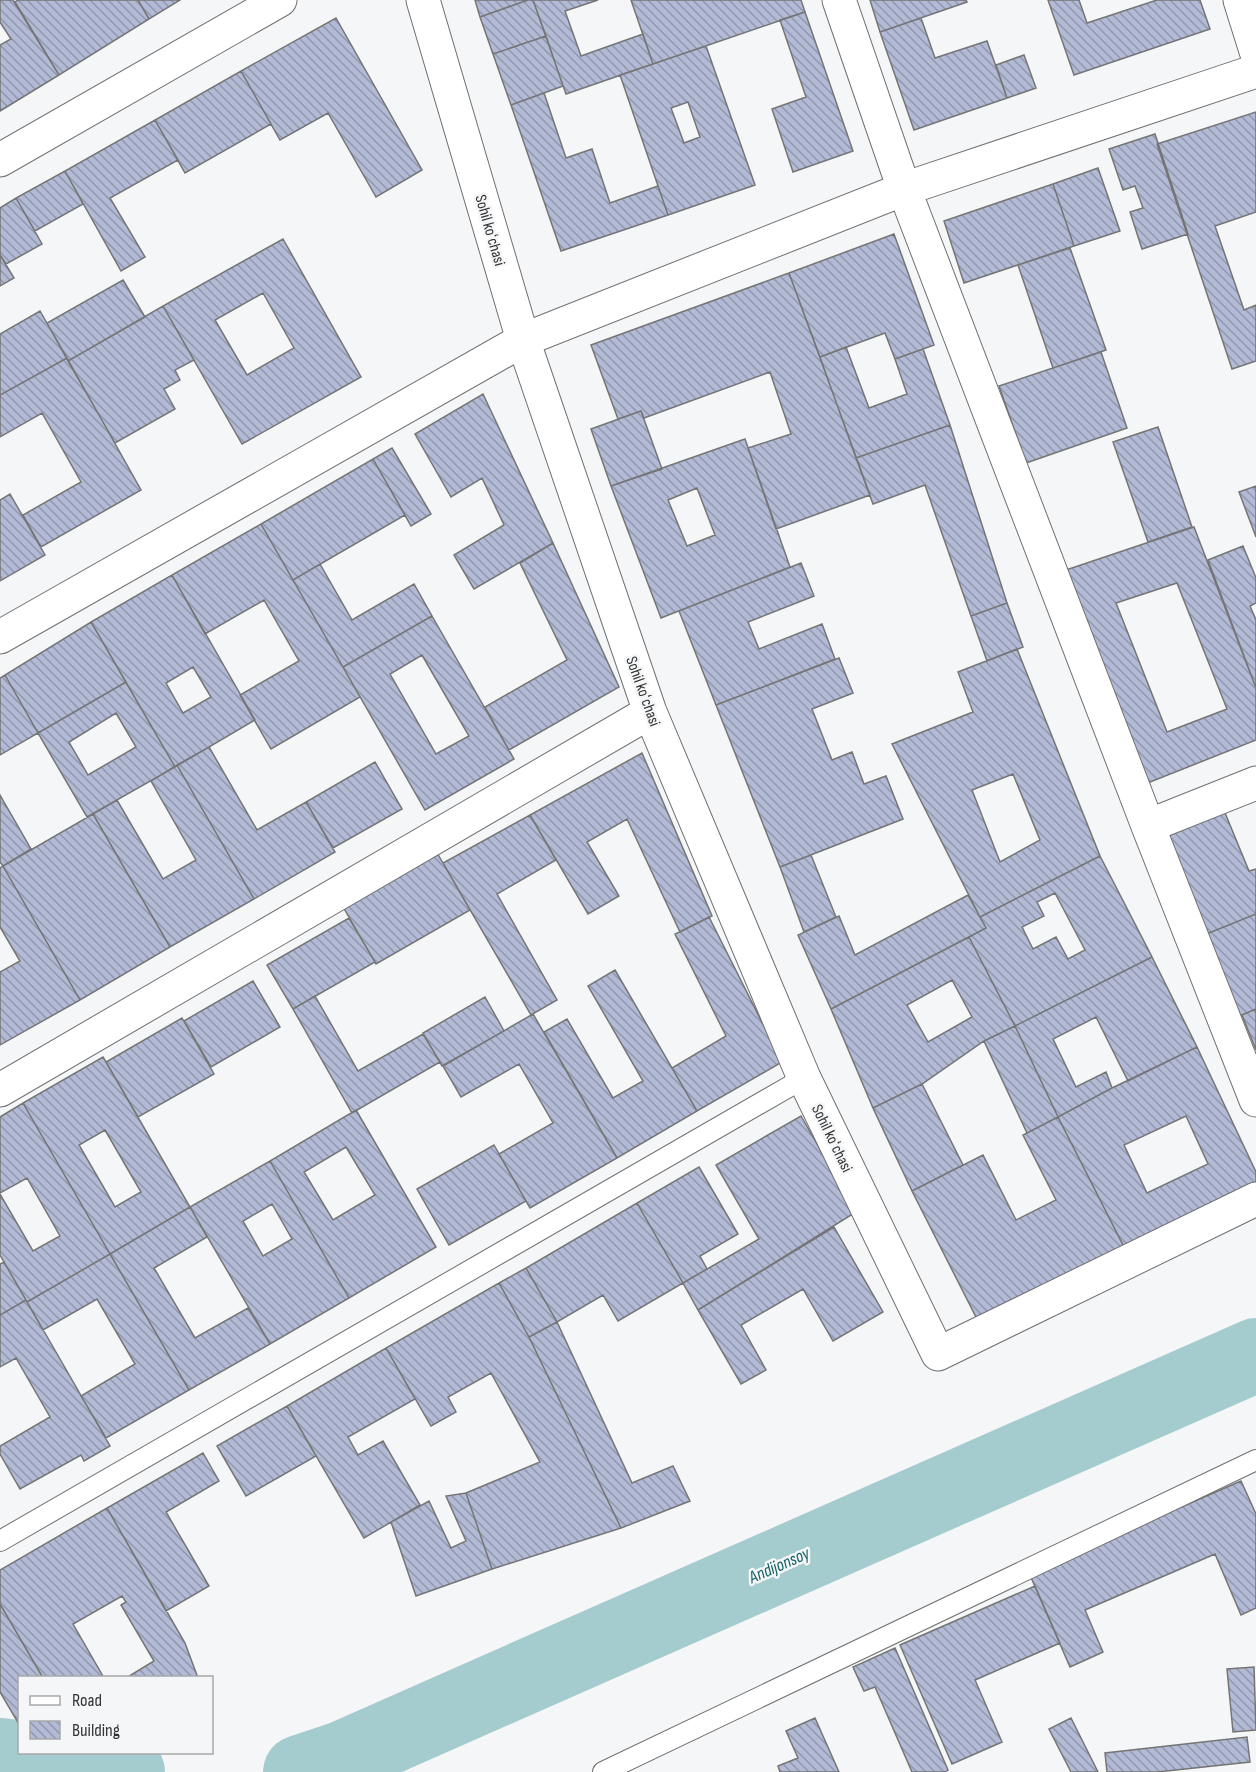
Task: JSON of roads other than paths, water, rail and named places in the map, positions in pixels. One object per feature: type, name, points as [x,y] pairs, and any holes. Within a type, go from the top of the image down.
[{"type":"street","points":[[0,160],[280,0]]},
{"type":"street","name":"Sohil koʻchasi","points":[[423,0],[523,340],[650,712],[804,1078],[938,1354],[1256,1199]]},
{"type":"street","points":[[839,0],[904,189],[1148,826],[1256,1100]]},
{"type":"street","points":[[1240,0],[1256,51]]},
{"type":"street","points":[[0,637],[523,340],[904,189],[1256,71]]},
{"type":"street","points":[[0,1090],[650,712]]},
{"type":"street","points":[[1148,826],[1256,783]]},
{"type":"lane","points":[[0,1541],[804,1078]]},
{"type":"lane","points":[[603,1772],[1256,1460]]},
{"type":"waterway","name":"Andijonsoy","points":[[300,1772],[342,1758],[1256,1355]]},
{"type":"waterway","name":"Andijonsoy","points":[[0,1755],[128,1772]]}]
